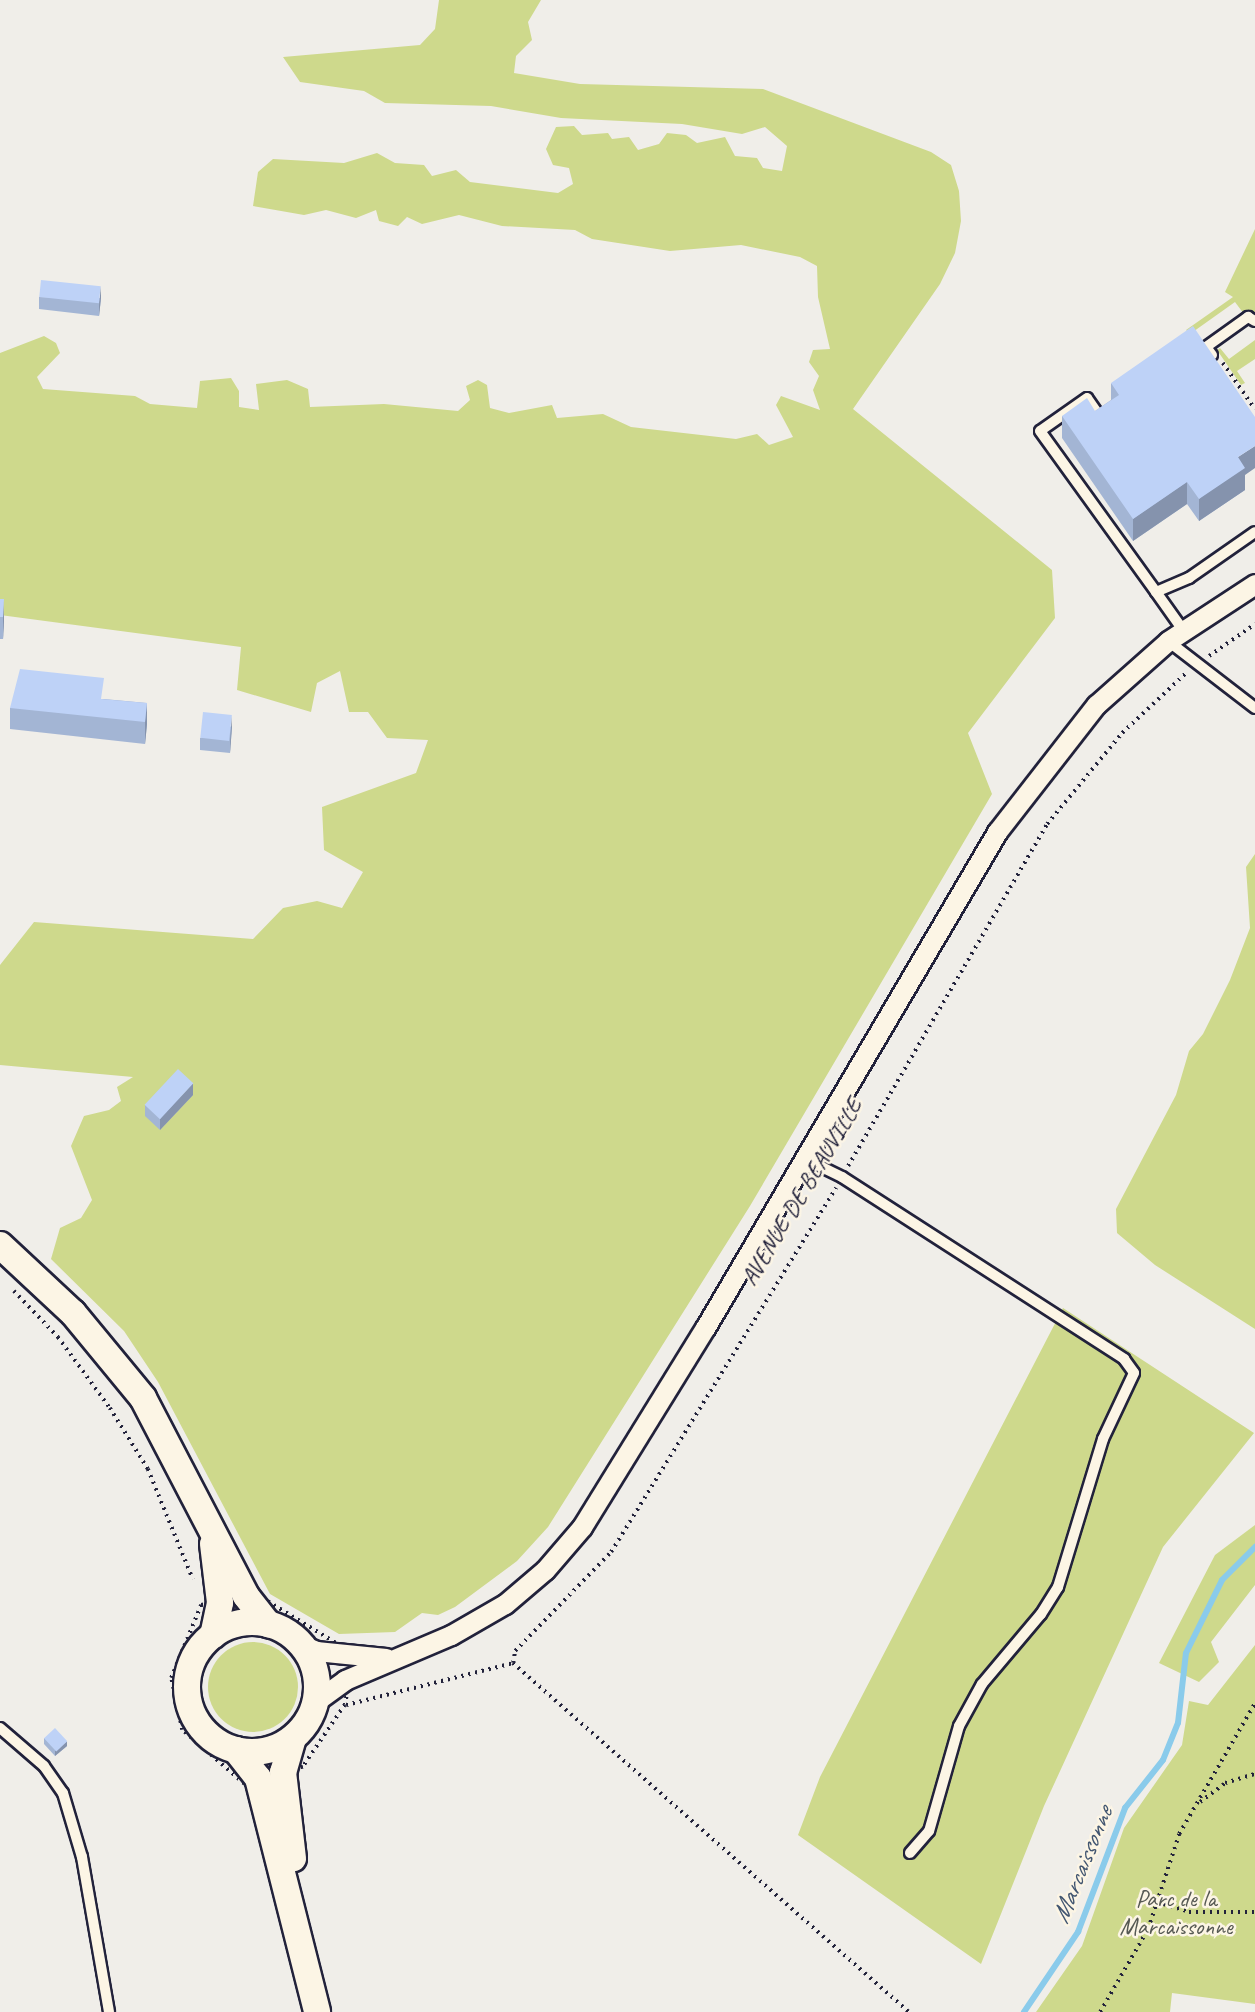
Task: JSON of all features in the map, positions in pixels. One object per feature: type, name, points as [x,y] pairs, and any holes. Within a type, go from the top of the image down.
[{"type":"main road","points":[[0,1245],[73,1313],[128,1378],[164,1433],[212,1534],[246,1596],[268,1624],[302,1645],[316,1672],[315,1702],[271,1775],[292,1925],[317,2012]]},
{"type":"main road","points":[[212,1534],[207,1602],[213,1635]]},
{"type":"main road","points":[[268,1624],[239,1623],[213,1635],[192,1664],[189,1700],[205,1731],[271,1775]]},
{"type":"main road","points":[[236,1750],[260,1752],[293,1738]]},
{"type":"street","name":"AVENUE DE BEAUVILLE","points":[[315,1702],[345,1680],[386,1658],[451,1635],[505,1604],[545,1570],[582,1527],[996,832],[1096,705],[1176,635],[1255,584]]},
{"type":"street","name":"AVENUE DE BEAUVILLE","points":[[302,1645],[337,1654],[386,1658]]},
{"type":"lane","points":[[1223,372],[1206,347],[1248,317],[1255,321]]},
{"type":"lane","points":[[1101,418],[1087,398],[1040,431],[1156,592],[1176,635],[1198,664],[1255,708]]},
{"type":"lane","points":[[1156,592],[1189,578],[1255,532]]},
{"type":"lane","points":[[803,1158],[842,1177],[1124,1359],[1135,1373],[1103,1439],[1058,1587],[1041,1614],[982,1684],[959,1726],[929,1830],[910,1853]]},
{"type":"lane","points":[[0,1728],[44,1766],[63,1793],[82,1857],[109,2012]]},
{"type":"path","points":[[1215,360],[1219,358],[1255,409]]},
{"type":"path","name":"AVENUE DE BEAUVILLE","points":[[513,1663],[515,1651],[611,1552],[842,1177],[1047,824],[1122,733],[1198,664],[1255,624]]},
{"type":"path","points":[[8,1285],[58,1336],[110,1408],[148,1469],[197,1588]]},
{"type":"path","points":[[256,1594],[337,1643],[337,1654],[345,1680],[345,1705],[303,1766],[244,1784],[205,1754],[182,1730],[175,1712],[171,1678],[176,1660],[207,1602],[246,1596],[256,1594]]},
{"type":"path","points":[[345,1705],[513,1663],[909,2012]]},
{"type":"path","points":[[1100,2012],[1134,1957],[1157,1902],[1179,1834],[1255,1703]]},
{"type":"path","points":[[1194,1809],[1214,1790],[1255,1774]]},
{"type":"path","points":[[1157,1902],[1189,1912],[1255,1912]]},
{"type":"green space","points":[[439,0],[541,0],[528,22],[532,40],[516,56],[514,73],[580,84],[763,89],[931,152],[951,165],[959,191],[961,221],[955,253],[940,284],[853,409],[1052,570],[1055,618],[968,733],[992,794],[750,1206],[548,1527],[517,1561],[455,1607],[438,1615],[422,1613],[395,1632],[339,1634],[270,1594],[158,1382],[124,1331],[51,1259],[60,1228],[81,1218],[92,1200],[71,1146],[84,1116],[109,1110],[121,1101],[117,1087],[133,1077],[0,1065],[0,965],[34,922],[253,939],[283,908],[317,901],[342,908],[363,872],[324,850],[322,807],[416,773],[428,740],[387,738],[368,712],[349,712],[340,671],[317,683],[311,712],[237,690],[241,647],[0,615],[0,353],[44,336],[56,343],[60,353],[37,377],[43,389],[135,396],[150,404],[197,408],[200,381],[231,378],[239,391],[239,407],[259,410],[256,384],[287,380],[308,389],[310,407],[384,404],[458,411],[470,400],[466,386],[478,380],[487,385],[490,408],[509,413],[552,405],[557,418],[603,414],[631,427],[736,439],[757,434],[769,445],[793,437],[776,405],[781,396],[820,410],[813,390],[819,376],[809,362],[813,350],[830,349],[818,297],[817,266],[800,257],[741,245],[670,251],[592,239],[575,230],[502,226],[459,215],[422,224],[407,217],[398,226],[379,221],[376,210],[356,218],[326,210],[304,215],[253,206],[258,172],[273,159],[344,163],[377,153],[395,163],[424,165],[432,176],[456,170],[470,182],[558,193],[573,184],[569,168],[553,165],[546,149],[556,127],[574,126],[582,135],[608,133],[612,139],[629,137],[638,150],[659,144],[667,133],[686,135],[697,143],[725,137],[735,156],[757,158],[763,168],[782,171],[787,146],[765,127],[742,134],[682,124],[561,118],[491,106],[385,103],[364,91],[300,82],[283,57],[420,45],[435,29]]},
{"type":"green space","points":[[1255,229],[1255,316],[1244,314],[1235,302],[1190,334],[1186,330],[1233,297],[1225,292]]},
{"type":"green space","points":[[1255,340],[1255,359],[1237,371],[1245,383],[1241,385],[1217,350],[1220,348],[1229,359]]},
{"type":"green space","points":[[1255,854],[1255,1329],[1155,1265],[1117,1233],[1116,1209],[1176,1095],[1189,1051],[1203,1034],[1230,980],[1250,928],[1246,867]]},
{"type":"green space","points":[[1063,1308],[1254,1433],[1163,1547],[1044,1806],[981,1964],[798,1835],[820,1777]]},
{"type":"green space","points":[[1255,1525],[1255,1585],[1211,1642],[1219,1662],[1199,1682],[1159,1663],[1215,1555]]},
{"type":"green space","points":[[253,1642],[270,1645],[285,1655],[295,1670],[298,1687],[295,1704],[285,1719],[270,1729],[253,1732],[236,1729],[221,1719],[211,1704],[208,1687],[211,1670],[221,1655],[236,1645]]},
{"type":"green space","name":"Parc de la Marcaissonne","points":[[1255,1645],[1255,2004],[1172,1993],[1170,2012],[1036,2012],[1082,1946],[1124,1828],[1182,1745],[1189,1701],[1208,1705]]},
{"type":"building","points":[[41,280],[101,286],[99,303],[39,297]]},
{"type":"building","points":[[1193,326],[1255,417],[1255,446],[1238,457],[1245,468],[1199,499],[1187,482],[1133,519],[1062,416],[1087,398],[1095,411],[1119,395],[1111,383]]},
{"type":"building","points":[[0,599],[4,599],[3,617],[0,617]]},
{"type":"building","points":[[20,669],[104,678],[101,699],[147,703],[145,722],[10,708]]},
{"type":"building","points":[[203,712],[232,715],[229,741],[200,738]]},
{"type":"building","points":[[178,1069],[193,1083],[160,1119],[145,1105]]},
{"type":"building","points":[[55,1728],[67,1741],[56,1751],[44,1738]]},
{"type":"waterway","name":"Marcaissonne","points":[[1024,2012],[1078,1932],[1125,1808],[1163,1760],[1178,1723],[1186,1653],[1222,1580],[1255,1547]]}]
